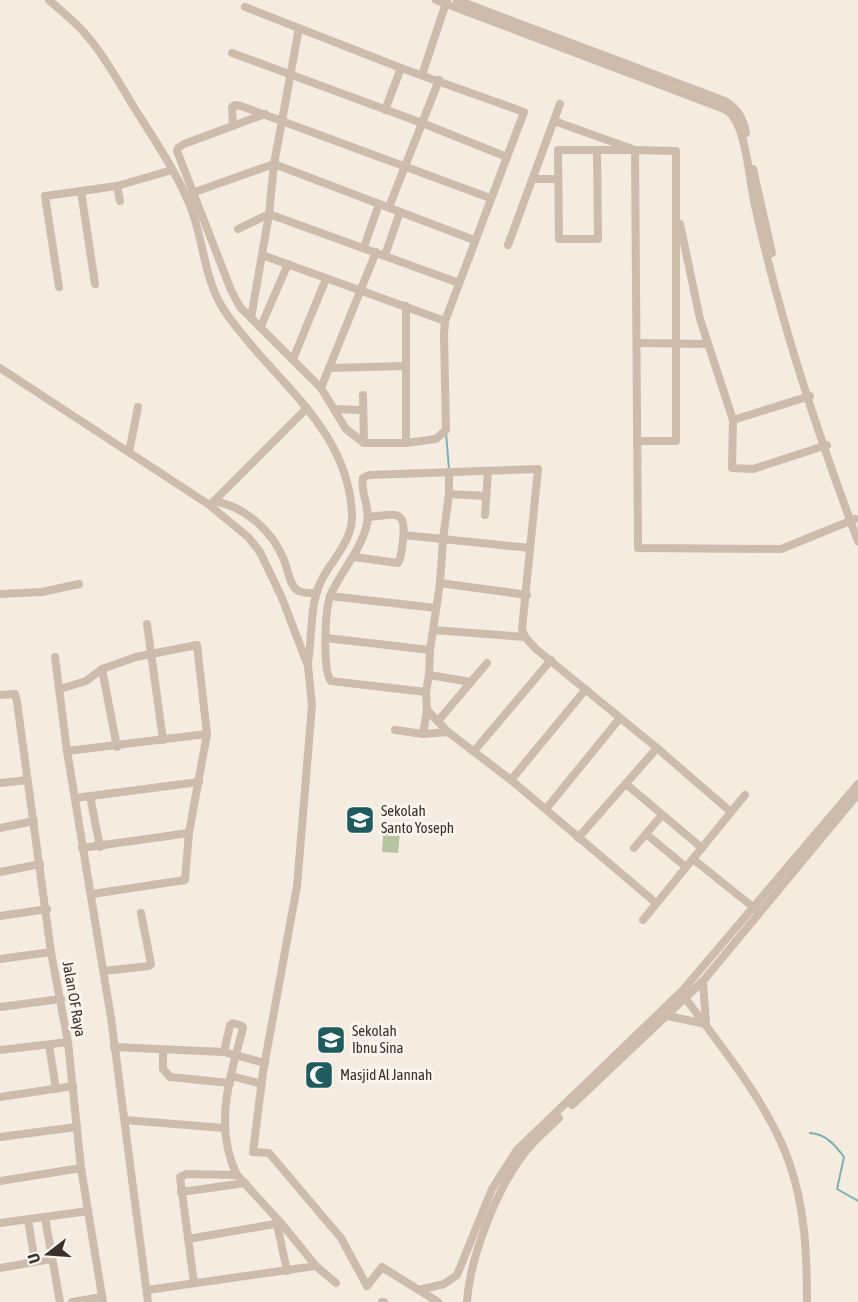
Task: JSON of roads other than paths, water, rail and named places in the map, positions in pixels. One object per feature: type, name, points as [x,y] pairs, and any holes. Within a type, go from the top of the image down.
[{"type":"street","points":[[48,0],[87,35],[104,58],[172,170],[189,203],[200,234],[212,288],[216,296],[256,350],[308,408],[332,443],[343,469],[352,513],[346,543],[316,593],[308,666],[312,705],[297,886],[261,1084],[253,1152],[269,1153],[341,1238],[367,1286],[382,1267],[438,1302]]},
{"type":"street","points":[[436,0],[724,108],[739,119]]},
{"type":"street","points":[[457,0],[732,105],[739,119],[754,202],[787,334],[854,523],[858,541]]},
{"type":"street","points":[[422,75],[446,2]]},
{"type":"street","points":[[245,7],[401,68],[524,112],[445,321],[446,430],[436,440],[364,443],[346,429],[321,388],[240,307],[231,290],[178,157],[178,148],[265,114]]},
{"type":"street","points":[[251,318],[269,214],[274,164],[299,28]]},
{"type":"street","points":[[232,53],[507,157]]},
{"type":"street","points":[[385,110],[401,68]]},
{"type":"street","points":[[389,207],[439,80]]},
{"type":"street","points":[[508,244],[560,104]]},
{"type":"street","points":[[233,126],[233,105],[265,114],[490,198]]},
{"type":"street","points":[[554,121],[635,150]]},
{"type":"street","points":[[597,150],[598,239],[559,239],[558,150],[597,150],[635,150],[676,151],[676,441],[637,441]]},
{"type":"street","points":[[635,150],[638,548],[781,549],[854,523]]},
{"type":"street","points":[[192,193],[274,164],[474,240]]},
{"type":"street","points":[[59,287],[45,196],[117,186],[172,170]]},
{"type":"street","points":[[532,179],[558,179]]},
{"type":"street","points":[[117,186],[120,201]]},
{"type":"street","points":[[81,191],[95,284]]},
{"type":"street","points":[[364,247],[379,204]]},
{"type":"street","points":[[676,208],[700,319],[733,420],[732,468],[753,470],[825,446]]},
{"type":"street","points":[[385,255],[400,212]]},
{"type":"street","points":[[238,229],[269,214]]},
{"type":"street","points":[[269,214],[459,283]]},
{"type":"street","points":[[254,223],[265,237]]},
{"type":"street","points":[[321,388],[376,252]]},
{"type":"street","points":[[262,255],[445,321]]},
{"type":"street","points":[[261,326],[288,264]]},
{"type":"street","points":[[293,359],[326,279]]},
{"type":"street","points":[[406,306],[406,442]]},
{"type":"street","points":[[637,343],[708,344]]},
{"type":"street","points":[[329,368],[405,366]]},
{"type":"street","points":[[0,368],[211,503],[241,530],[260,552],[282,598],[308,666]]},
{"type":"street","points":[[363,395],[364,443]]},
{"type":"street","points":[[733,420],[808,396]]},
{"type":"street","points":[[129,452],[138,407]]},
{"type":"street","points":[[211,503],[308,408]]},
{"type":"street","points":[[334,409],[362,410]]},
{"type":"street","points":[[426,692],[331,681],[325,666],[330,596],[354,557],[367,526],[368,517],[362,480],[364,477],[538,469],[522,629],[525,637],[731,812]]},
{"type":"street","points":[[485,515],[488,471]]},
{"type":"street","points":[[423,734],[427,710],[426,692],[430,650],[440,583],[449,494],[449,472]]},
{"type":"street","points":[[449,494],[486,496]]},
{"type":"street","points":[[211,503],[230,505],[255,521],[273,539],[284,558],[295,588],[303,592],[316,593]]},
{"type":"street","points":[[354,557],[398,563],[401,557],[405,525],[403,519],[400,516],[368,517]]},
{"type":"street","points":[[404,535],[530,548]]},
{"type":"street","points":[[440,583],[527,595]]},
{"type":"street","points":[[0,594],[42,592],[79,584]]},
{"type":"street","points":[[330,596],[436,608]]},
{"type":"street","points":[[147,624],[163,740]]},
{"type":"street","points":[[433,630],[525,637]]},
{"type":"street","points":[[326,638],[430,650]]},
{"type":"street","points":[[60,689],[86,681],[102,669],[150,654],[198,645],[207,734],[189,833],[185,880],[92,894]]},
{"type":"street","points":[[55,657],[67,751],[82,848],[92,894],[126,1120],[148,1302]]},
{"type":"street","points":[[474,751],[550,660]]},
{"type":"street","points":[[438,721],[487,663]]},
{"type":"street","points":[[102,669],[117,747]]},
{"type":"street","points":[[429,675],[471,682]]},
{"type":"street","points":[[511,780],[586,689]]},
{"type":"street","name":"Jalan OF Raya","points":[[0,695],[15,694],[17,702],[47,909],[51,952],[68,1042],[81,1168],[103,1299]]},
{"type":"street","points":[[427,710],[448,732],[511,780],[656,903]]},
{"type":"street","points":[[546,809],[621,718]]},
{"type":"street","points":[[395,730],[423,734],[448,732]]},
{"type":"street","points":[[67,751],[117,747],[207,734]]},
{"type":"street","points":[[578,838],[657,748]]},
{"type":"street","points":[[0,783],[27,780]]},
{"type":"street","points":[[75,798],[199,782]]},
{"type":"street","points":[[626,784],[702,848]]},
{"type":"street","points":[[419,1290],[444,1284],[453,1279],[461,1269],[492,1189],[517,1150],[683,996],[703,981],[858,784]]},
{"type":"street","points":[[467,1302],[468,1287],[486,1228],[502,1190],[522,1156],[561,1115],[668,1016],[858,794]]},
{"type":"street","points":[[643,920],[745,795]]},
{"type":"street","points":[[90,796],[100,847]]},
{"type":"street","points":[[634,849],[662,815]]},
{"type":"street","points":[[0,828],[33,822]]},
{"type":"street","points":[[82,848],[189,833]]},
{"type":"street","points":[[646,834],[686,867]]},
{"type":"street","points":[[693,859],[757,910]]},
{"type":"street","points":[[0,872],[40,864]]},
{"type":"street","points":[[0,916],[47,909]]},
{"type":"street","points":[[104,972],[151,964],[141,913]]},
{"type":"street","points":[[0,959],[51,952]]},
{"type":"street","points":[[703,981],[706,1024]]},
{"type":"street","points":[[683,996],[706,1024],[771,1121],[789,1161],[803,1216],[807,1260],[807,1302]]},
{"type":"street","points":[[0,1007],[61,999]]},
{"type":"street","points":[[668,1016],[706,1024]]},
{"type":"street","points":[[224,1052],[230,1024],[242,1026],[224,1107],[224,1128],[228,1151],[237,1175],[316,1266],[336,1283]]},
{"type":"street","points":[[0,1050],[68,1042]]},
{"type":"street","points":[[49,1045],[56,1089]]},
{"type":"street","points":[[114,1047],[224,1052],[265,1063]]},
{"type":"street","points":[[163,1050],[163,1069],[170,1077],[230,1079],[261,1084]]},
{"type":"street","points":[[0,1097],[74,1086]]},
{"type":"street","points":[[126,1120],[224,1128]]},
{"type":"street","points":[[0,1137],[77,1127]]},
{"type":"street","points":[[0,1182],[81,1168]]},
{"type":"street","points":[[194,1283],[179,1182],[183,1174],[237,1175]]},
{"type":"street","points":[[181,1192],[245,1183]]},
{"type":"street","points":[[0,1223],[88,1210]]},
{"type":"street","points":[[45,1218],[60,1302]]},
{"type":"street","points":[[28,1220],[35,1263]]},
{"type":"street","points":[[188,1239],[279,1224]]},
{"type":"street","points":[[279,1224],[287,1271]]},
{"type":"street","points":[[0,1268],[51,1259]]},
{"type":"street","points":[[147,1290],[316,1266]]},
{"type":"street","points":[[453,1279],[468,1287]]},
{"type":"street","points":[[72,1302],[103,1299]]},
{"type":"waterway","points":[[446,433],[449,469]]},
{"type":"waterway","points":[[810,1133],[834,1144],[844,1157],[837,1189],[858,1201]]},
{"type":"place","name":"Sekolah Santo Yoseph","points":[[360,820]]},
{"type":"place","name":"Sekolah Ibnu Sina","points":[[331,1040]]},
{"type":"place","name":"Masjid Al Jannah","points":[[319,1075]]}]
